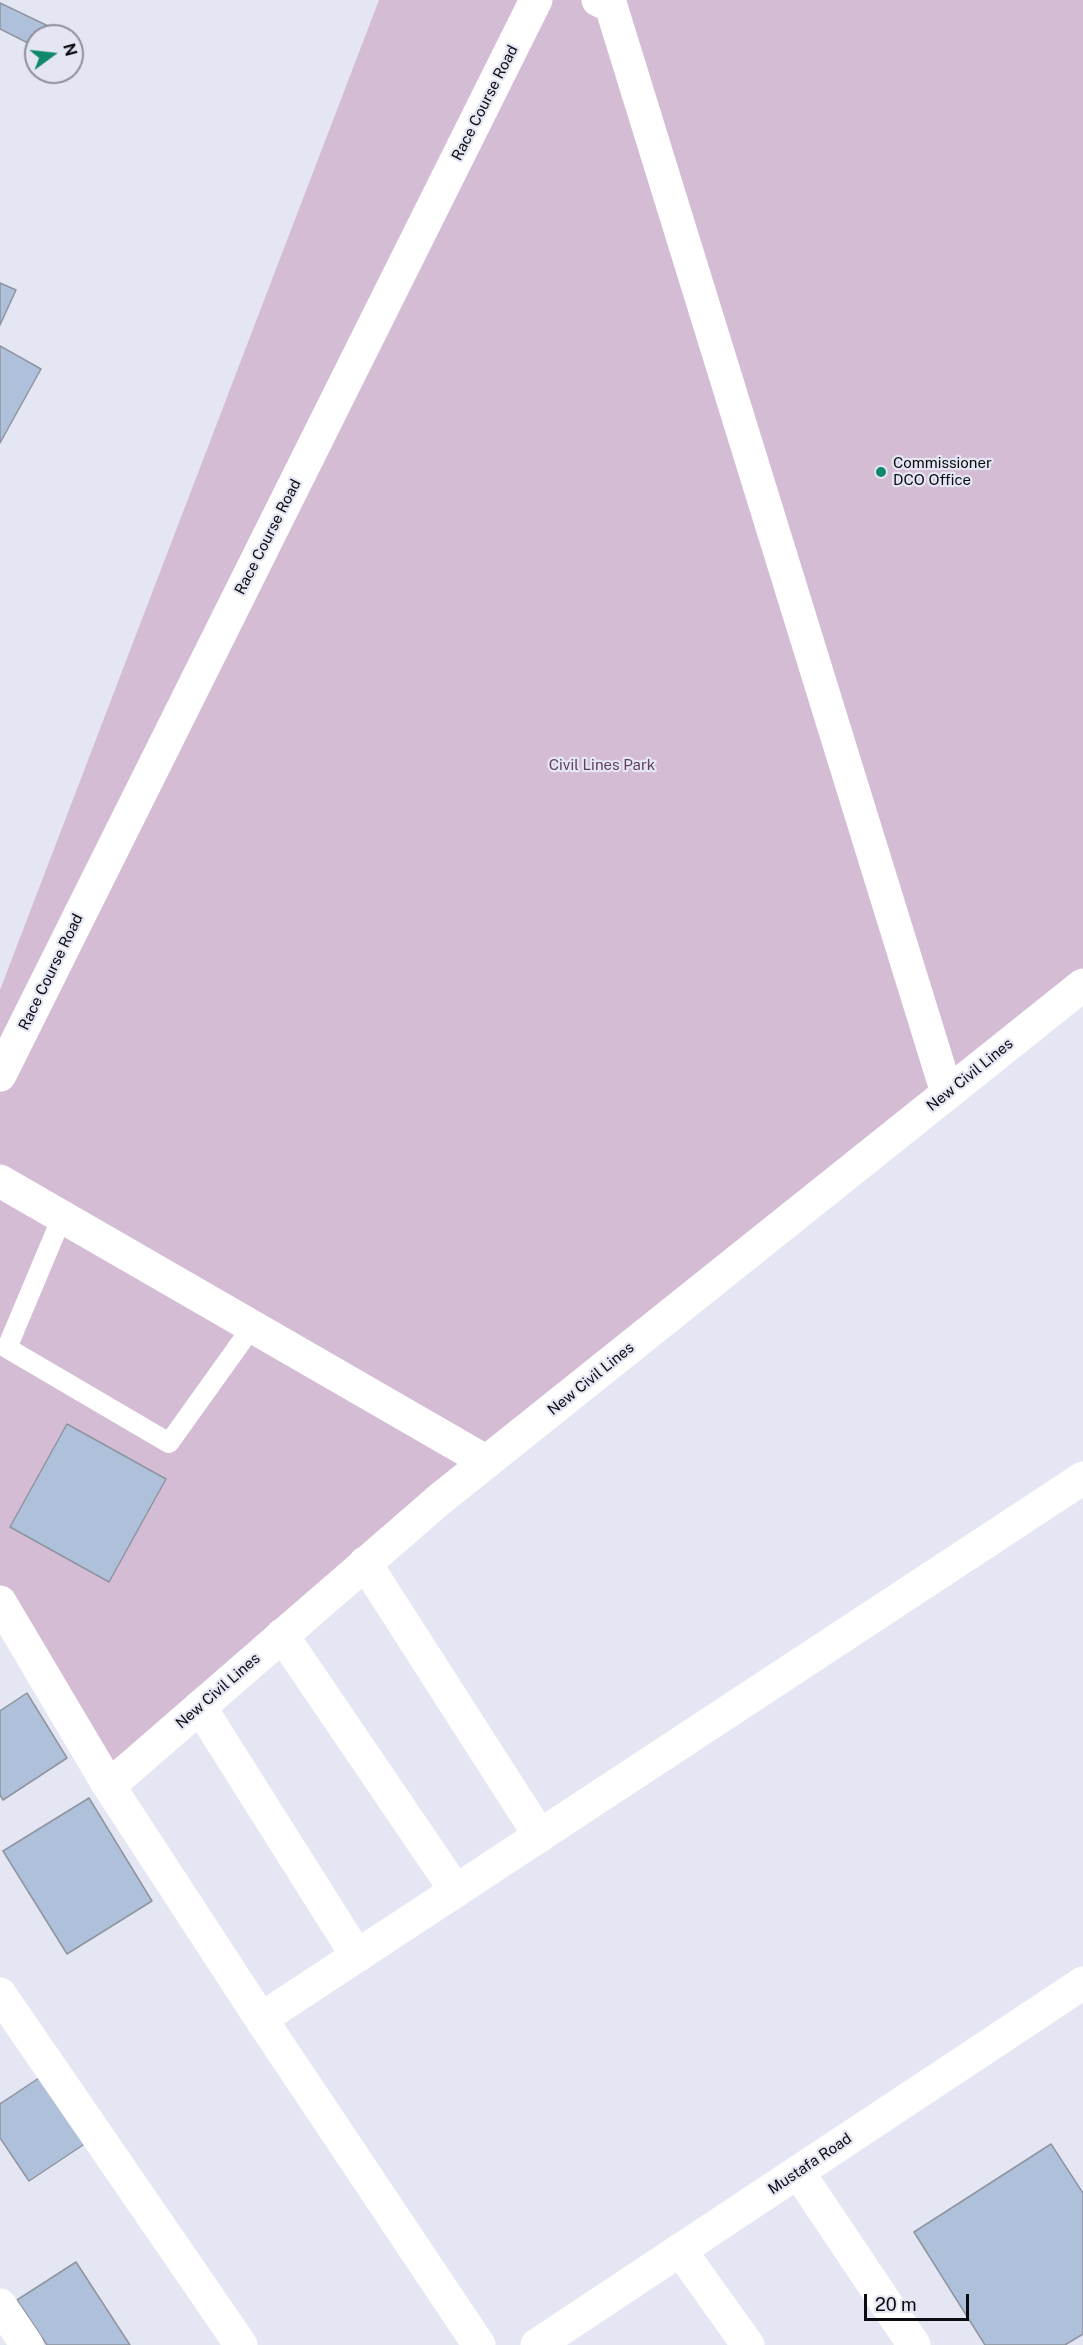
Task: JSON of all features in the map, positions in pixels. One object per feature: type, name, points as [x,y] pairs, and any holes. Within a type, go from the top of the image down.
[{"type":"street","name":"Race Course Road","points":[[0,1075],[536,0]]},
{"type":"street","points":[[598,0],[611,6],[947,1093]]},
{"type":"street","name":"New Civil Lines","points":[[109,1786],[440,1499],[1083,985]]},
{"type":"street","points":[[0,1180],[487,1462]]},
{"type":"street","points":[[261,2019],[1083,1478]]},
{"type":"street","points":[[365,1563],[540,1836]]},
{"type":"street","points":[[0,1602],[109,1786],[261,2019],[479,2345]]},
{"type":"street","points":[[282,1635],[456,1891]]},
{"type":"street","points":[[200,1707],[357,1956]]},
{"type":"street","name":"Mustafa Road","points":[[537,2345],[1083,1983]]},
{"type":"street","points":[[0,1994],[241,2345]]},
{"type":"street","points":[[798,2172],[914,2345]]},
{"type":"street","points":[[680,2250],[748,2345]]},
{"type":"street","points":[[0,2305],[27,2345]]},
{"type":"lane","points":[[62,1216],[8,1348],[169,1443],[252,1327]]},
{"type":"green space","name":"Civil Lines Park","points":[[379,0],[1083,0],[1083,993],[109,1786],[0,1601],[0,990]]},
{"type":"building","points":[[0,3],[44,24],[24,24],[24,41],[0,29]]},
{"type":"building","points":[[0,283],[16,290],[0,325]]},
{"type":"building","points":[[0,346],[41,369],[0,443]]},
{"type":"building","points":[[67,1424],[166,1479],[109,1582],[10,1527]]},
{"type":"building","points":[[27,1693],[67,1758],[3,1800],[0,1795],[0,1711]]},
{"type":"building","points":[[89,1798],[152,1901],[67,1954],[3,1851]]},
{"type":"building","points":[[42,2076],[86,2143],[29,2181],[0,2138],[0,2104]]},
{"type":"building","points":[[1051,2144],[1083,2193],[1083,2334],[1065,2345],[985,2345],[914,2232]]},
{"type":"building","points":[[76,2262],[130,2345],[47,2345],[17,2300]]},
{"type":"place","name":"Commissioner DCO Office","points":[[881,472]]}]
